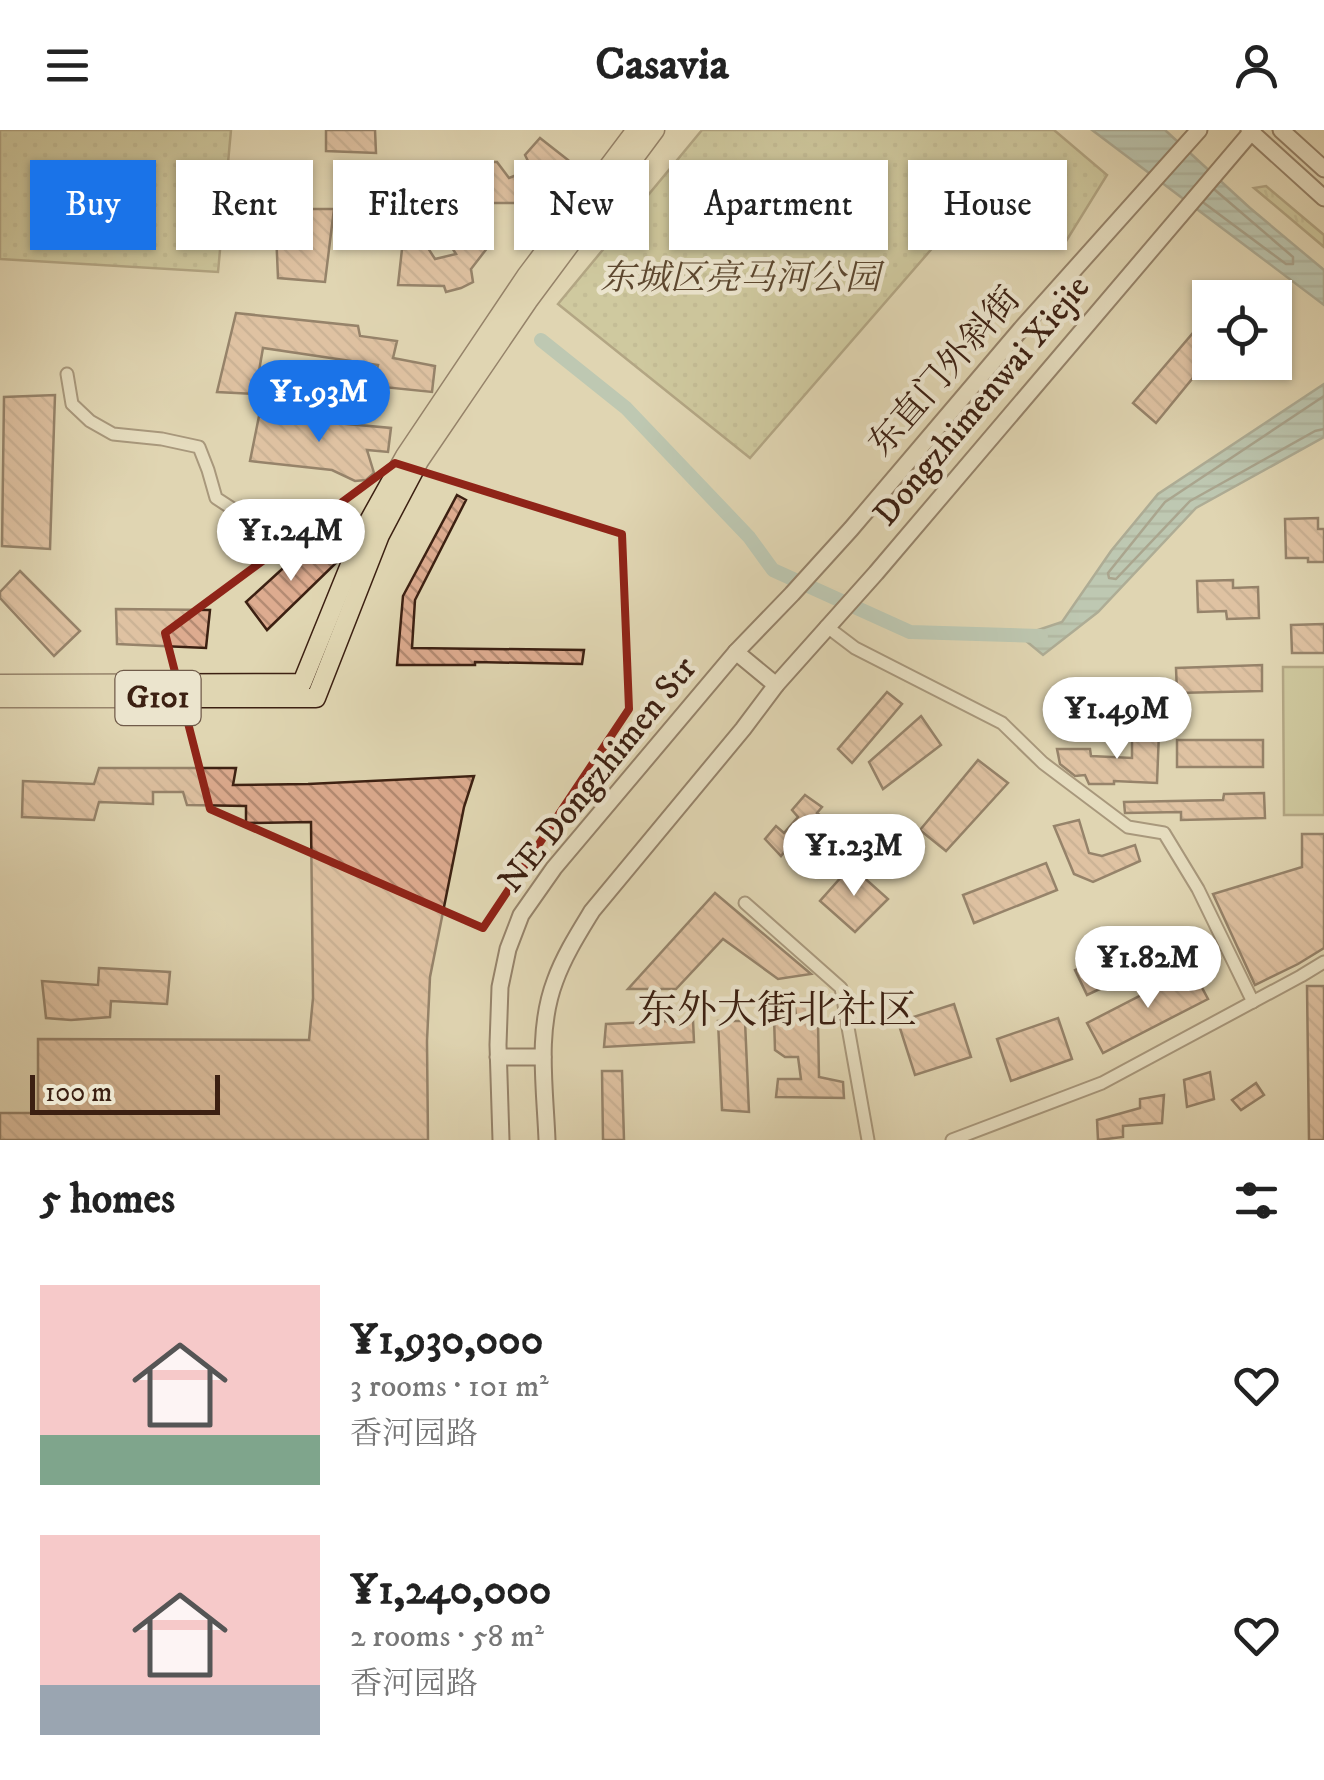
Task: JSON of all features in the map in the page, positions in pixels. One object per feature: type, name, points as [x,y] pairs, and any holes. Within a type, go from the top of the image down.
[{"type":"highway","name":"G101","points":[[0,684],[302,684],[365,528],[406,456],[469,359],[636,130]]},
{"type":"highway","name":"G101","points":[[0,698],[316,698],[380,534],[418,461],[528,301],[655,130]]},
{"type":"main road","name":"东直门外斜街","points":[[736,652],[827,555],[1199,130]]},
{"type":"main road","points":[[1282,130],[1324,169]]},
{"type":"main road","points":[[1251,131],[1324,198]]},
{"type":"main road","name":"Dongzhimenwai Xiejie","points":[[826,626],[1251,131]]},
{"type":"main road","points":[[547,1140],[546,1017],[554,984],[573,940],[826,626]]},
{"type":"main road","points":[[736,652],[776,685]]},
{"type":"main road","name":"NE Dongzhimen Str","points":[[498,1057],[500,987],[508,949],[522,916],[554,868],[736,652]]},
{"type":"main road","points":[[501,1140],[498,1057],[544,1057]]},
{"type":"street","points":[[67,374],[72,404],[90,421],[113,434],[199,447],[216,498],[236,511],[348,522],[365,528]]},
{"type":"street","points":[[826,626],[855,648],[1002,723],[1043,763],[1128,827],[1164,833],[1198,890],[1253,1002]]},
{"type":"street","points":[[745,902],[840,988],[868,1140]]},
{"type":"street","points":[[952,1140],[1102,1083],[1324,962]]},
{"type":"highlighted area","points":[[395,463],[622,534],[629,709],[483,928],[210,809],[165,633]]},
{"type":"green space","points":[[0,130],[231,130],[228,160],[176,160],[176,250],[220,250],[218,272],[0,259]]},
{"type":"green space","name":"东城区亮马河公园","points":[[702,130],[1054,130],[1107,175],[1067,240],[1067,160],[908,160],[908,250],[931,250],[750,458],[558,304],[603,250],[649,250],[649,194],[669,170],[669,250],[888,250],[888,160],[677,160]]},
{"type":"green space","points":[[1266,186],[1324,235],[1324,247],[1254,188]]},
{"type":"green space","points":[[1283,667],[1324,667],[1324,815],[1284,815]]},
{"type":"water","points":[[1092,130],[1165,130],[1324,270],[1324,305]]},
{"type":"water","points":[[1324,384],[1324,437],[1196,508],[1098,612],[1043,655],[1020,636],[1062,622],[1111,551],[1158,494]]},
{"type":"building","points":[[326,130],[375,130],[376,153],[326,151]]},
{"type":"building","points":[[540,138],[568,160],[528,160],[525,155]]},
{"type":"building","points":[[494,162],[509,178],[514,176],[514,203],[494,203]]},
{"type":"building","points":[[313,209],[333,209],[325,282],[278,278],[277,250],[313,250]]},
{"type":"building","points":[[402,250],[429,250],[435,259],[456,254],[453,250],[486,250],[471,269],[473,282],[446,292],[444,286],[398,285]]},
{"type":"building","points":[[236,313],[358,326],[360,336],[397,341],[393,358],[435,366],[432,392],[373,386],[378,365],[263,348],[255,394],[217,392]]},
{"type":"building","points":[[1192,334],[1192,379],[1156,423],[1133,403]]},
{"type":"building","points":[[55,395],[50,549],[2,546],[4,397]]},
{"type":"building","points":[[259,416],[391,428],[388,452],[367,450],[374,473],[366,480],[355,481],[332,470],[250,461]]},
{"type":"building","points":[[457,495],[466,500],[415,600],[412,648],[584,650],[582,664],[397,665],[403,596]]},
{"type":"building","points":[[1318,518],[1318,529],[1324,529],[1324,562],[1286,558],[1285,519]]},
{"type":"building","points":[[315,539],[337,562],[267,630],[246,602]]},
{"type":"building","points":[[20,571],[80,631],[54,656],[0,598],[0,592]]},
{"type":"building","points":[[1233,580],[1233,588],[1258,587],[1259,618],[1227,619],[1226,611],[1198,612],[1197,581]]},
{"type":"building","points":[[116,609],[210,610],[206,648],[117,644]]},
{"type":"building","points":[[1324,624],[1324,653],[1292,653],[1291,625]]},
{"type":"building","points":[[1262,665],[1262,691],[1177,693],[1176,668]]},
{"type":"building","points":[[887,692],[902,704],[852,763],[838,749]]},
{"type":"building","points":[[921,716],[941,745],[883,789],[869,762]]},
{"type":"building","points":[[1132,731],[1159,732],[1157,783],[1089,784],[1085,775],[1075,776],[1060,764],[1057,749],[1090,749],[1091,756],[1132,758]]},
{"type":"building","points":[[1177,740],[1263,740],[1263,767],[1177,767]]},
{"type":"building","points":[[978,760],[1008,783],[946,851],[920,830]]},
{"type":"building","points":[[99,768],[236,768],[233,785],[474,776],[464,807],[430,977],[428,1140],[0,1140],[0,1113],[38,1113],[38,1039],[309,1040],[313,998],[311,822],[246,823],[246,806],[187,805],[183,792],[153,792],[153,804],[99,802],[94,820],[22,817],[23,781],[94,784]]},
{"type":"building","points":[[1264,793],[1265,818],[1181,820],[1181,812],[1125,813],[1124,802],[1223,800],[1224,794]]},
{"type":"building","points":[[805,795],[822,807],[817,813],[824,818],[794,856],[786,850],[781,856],[765,839],[776,826],[784,833],[798,817],[792,810]]},
{"type":"building","points":[[1079,820],[1089,853],[1102,856],[1135,845],[1140,861],[1093,882],[1074,874],[1054,826]]},
{"type":"building","points":[[1302,834],[1324,834],[1324,948],[1255,985],[1213,894],[1302,867]]},
{"type":"building","points":[[1046,863],[1057,890],[974,923],[963,895]]},
{"type":"building","points":[[851,866],[888,899],[855,932],[820,901]]},
{"type":"building","points":[[715,893],[811,974],[778,979],[723,939],[676,989],[628,989]]},
{"type":"building","points":[[1162,928],[1174,954],[1087,995],[1075,970]]},
{"type":"building","points":[[99,968],[170,972],[167,1004],[111,1001],[110,1017],[46,1018],[42,981],[98,985]]},
{"type":"building","points":[[1192,969],[1208,999],[1103,1053],[1087,1023]]},
{"type":"building","points":[[1307,986],[1324,986],[1324,1140],[1309,1140]]},
{"type":"building","points":[[794,1001],[820,1002],[819,1077],[843,1082],[844,1098],[776,1097],[778,1079],[801,1079],[798,1057],[785,1057],[775,1050],[774,1016],[796,1015]]},
{"type":"building","points":[[954,1004],[971,1057],[915,1075],[898,1022]]},
{"type":"building","points":[[1058,1018],[1072,1059],[1011,1081],[997,1039]]},
{"type":"building","points":[[693,1020],[694,1042],[604,1047],[606,1024]]},
{"type":"building","points":[[718,1021],[745,1021],[749,1112],[722,1110]]},
{"type":"building","points":[[602,1071],[622,1071],[624,1140],[603,1140]]},
{"type":"building","points":[[1210,1072],[1214,1099],[1187,1107],[1184,1080]]},
{"type":"building","points":[[1256,1083],[1264,1095],[1241,1110],[1232,1100]]},
{"type":"building","points":[[1164,1095],[1162,1123],[1123,1126],[1123,1137],[1098,1140],[1097,1120],[1140,1108],[1140,1099]]},
{"type":"waterway","points":[[541,340],[626,408],[749,537],[773,570],[910,632],[1041,636]]},
{"type":"district","name":"东外大街北社区","points":[[777,1012]]}]
